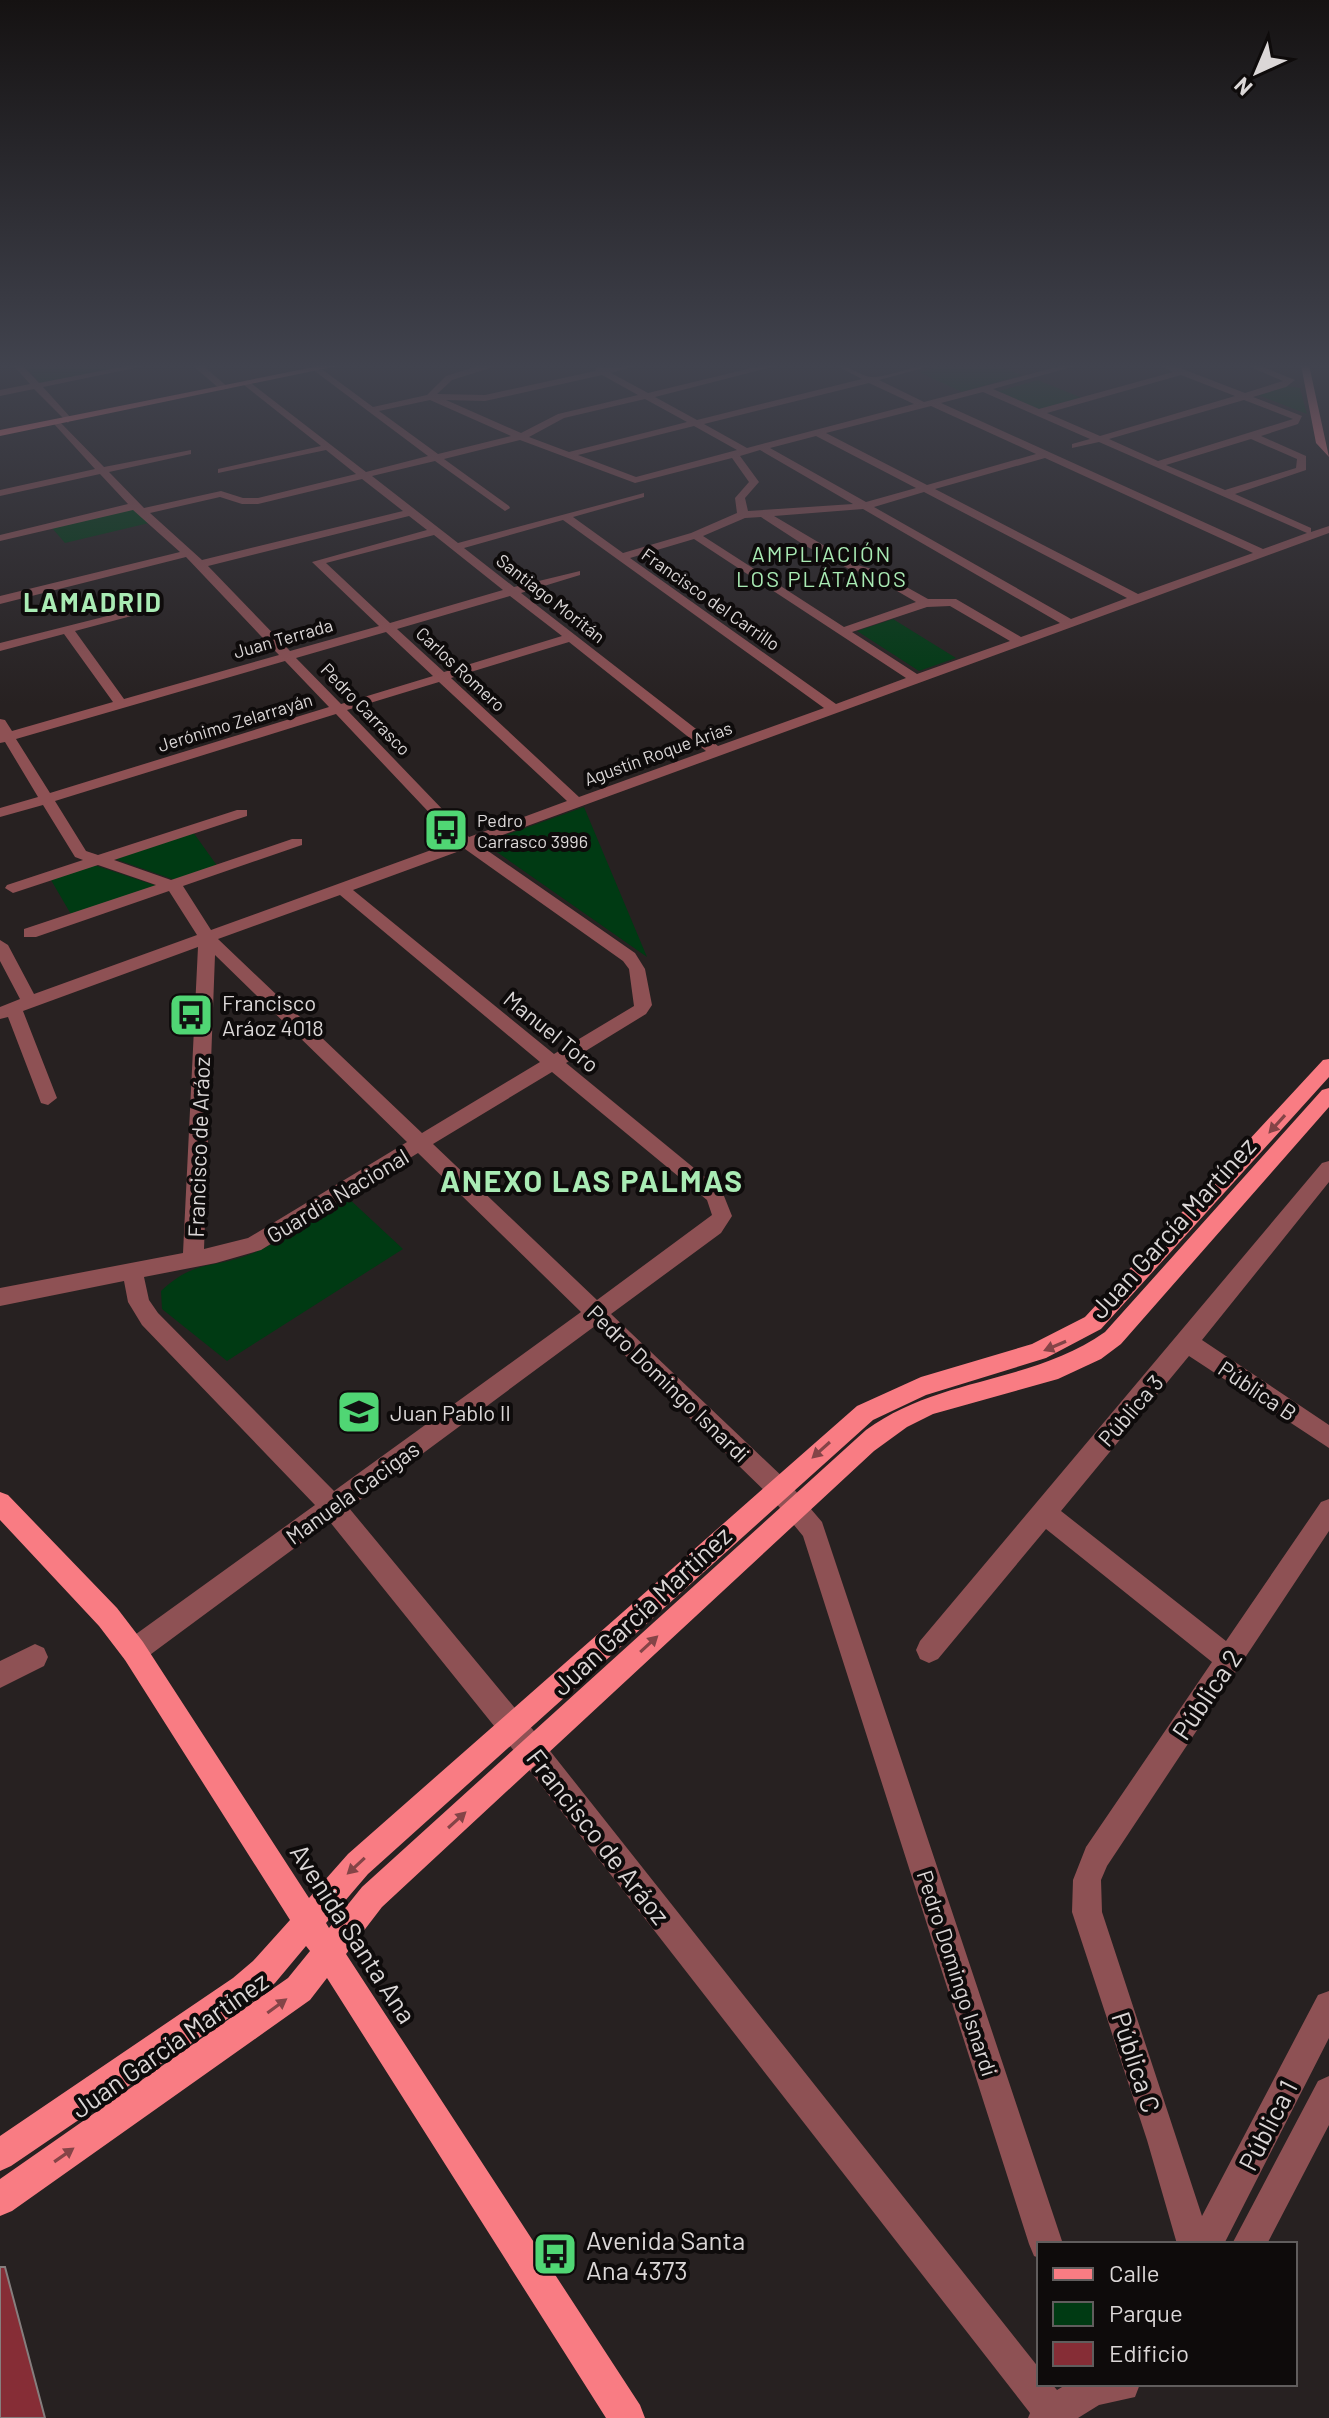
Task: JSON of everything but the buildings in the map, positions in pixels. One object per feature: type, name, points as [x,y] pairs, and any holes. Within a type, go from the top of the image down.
[{"type":"main road","name":"Juan García Martínez","points":[[0,2199],[299,1989],[330,1954],[372,1897],[533,1752],[787,1499],[854,1422],[890,1398],[923,1384],[1052,1348],[1093,1323],[1329,1065]]},
{"type":"main road","name":"Juan García Martínez","points":[[0,2155],[244,1989],[264,1972],[358,1864],[787,1499],[909,1414],[933,1404],[1054,1372],[1095,1353],[1131,1320],[1329,1095]]},
{"type":"main road","name":"Avenida Santa Ana","points":[[0,1503],[108,1617],[134,1651],[627,2418]]},
{"type":"street","points":[[0,493],[67,478]]},
{"type":"street","name":"Pedro Carrasco","points":[[108,478],[138,509],[200,564],[467,844],[629,957],[637,969],[643,1005],[640,1010]]},
{"type":"street","points":[[0,538],[221,494],[242,501],[258,501],[357,478]]},
{"type":"street","name":"Santiago Moritán","points":[[367,478],[718,753]]},
{"type":"street","points":[[465,478],[505,508]]},
{"type":"street","points":[[743,515],[740,498],[754,482],[751,478]]},
{"type":"street","points":[[815,478],[1072,624]]},
{"type":"street","points":[[904,478],[1138,599]]},
{"type":"street","points":[[621,557],[695,535],[743,515],[864,506],[967,478]]},
{"type":"street","points":[[1098,478],[1263,553]]},
{"type":"street","points":[[1189,478],[1307,530]]},
{"type":"street","points":[[1225,494],[1276,478]]},
{"type":"street","points":[[456,547],[640,495]]},
{"type":"street","points":[[200,564],[411,512]]},
{"type":"street","points":[[762,513],[808,543],[853,567],[872,572],[926,603]]},
{"type":"street","name":"Francisco del Carrillo","points":[[565,517],[836,710]]},
{"type":"street","name":"Agustín Roque Arias","points":[[14,1008],[1329,529]]},
{"type":"street","name":"Carlos Romero","points":[[436,531],[318,562],[578,804]]},
{"type":"street","points":[[695,535],[917,680]]},
{"type":"street","points":[[0,600],[189,553]]},
{"type":"street","name":"Juan Terrada","points":[[4,738],[576,573]]},
{"type":"street","points":[[843,631],[926,603],[952,602],[1021,642]]},
{"type":"street","points":[[0,647],[135,611]]},
{"type":"street","points":[[67,629],[121,704]]},
{"type":"street","name":"Jerónimo Zelarrayán","points":[[0,813],[572,637]]},
{"type":"street","points":[[0,723],[4,738],[48,799],[80,854],[172,885]]},
{"type":"street","points":[[13,888],[242,813]]},
{"type":"street","points":[[30,933],[297,842]]},
{"type":"street","name":"Pedro Domingo Isnardi","points":[[172,885],[179,891],[207,938],[787,1499],[813,1530],[1045,2242]]},
{"type":"street","name":"Manuel Toro","points":[[342,889],[715,1196],[722,1216]]},
{"type":"street","name":"Francisco de Aráoz","points":[[193,1260],[207,938]]},
{"type":"street","points":[[0,945],[14,1008],[48,1098]]},
{"type":"street","name":"Guardia Nacional","points":[[0,1297],[193,1260],[254,1244],[640,1010]]},
{"type":"street","name":"Pública 3","points":[[929,1650],[1188,1343],[1329,1168]]},
{"type":"street","name":"Manuela Cacigas","points":[[134,1651],[714,1227],[722,1216]]},
{"type":"street","name":"Francisco de Aráoz","points":[[132,1272],[139,1302],[150,1319],[332,1506],[533,1752],[1050,2416]]},
{"type":"street","name":"Pública B","points":[[1188,1343],[1329,1438]]},
{"type":"street","name":"Pública 2","points":[[1087,1880],[1096,1857],[1329,1510]]},
{"type":"street","points":[[1044,1512],[1230,1660]]},
{"type":"street","points":[[0,1675],[35,1657]]},
{"type":"street","name":"Pública C","points":[[1087,1880],[1087,1912],[1193,2242]]},
{"type":"street","name":"Pública 1","points":[[1207,2242],[1329,2006]]},
{"type":"street","points":[[1250,2242],[1329,2092]]},
{"type":"street","points":[[1050,2416],[1099,2386]]},
{"type":"green space","points":[[133,509],[149,523],[65,543],[52,528]]},
{"type":"green space","points":[[893,619],[956,658],[919,671],[857,631]]},
{"type":"green space","points":[[584,807],[647,957],[491,848],[495,839]]},
{"type":"green space","points":[[193,832],[218,867],[175,880],[115,859]]},
{"type":"green space","points":[[94,865],[160,887],[72,916],[51,880]]},
{"type":"green space","points":[[346,1196],[403,1249],[227,1361],[162,1309],[161,1291],[184,1274],[262,1249]]},
{"type":"place","name":"Pedro Carrasco 3996","points":[[446,830]]},
{"type":"place","name":"Francisco Aráoz 4018","points":[[191,1015]]},
{"type":"place","name":"Juan Pablo II","points":[[359,1412]]},
{"type":"place","name":"Avenida Santa Ana 4373","points":[[555,2254]]},
{"type":"district","name":"AMPLIACIÓN LOS PLÁTANOS","points":[[822,566]]},
{"type":"district","name":"LAMADRID","points":[[93,601]]},
{"type":"district","name":"ANEXO LAS PALMAS","points":[[592,1180]]}]
